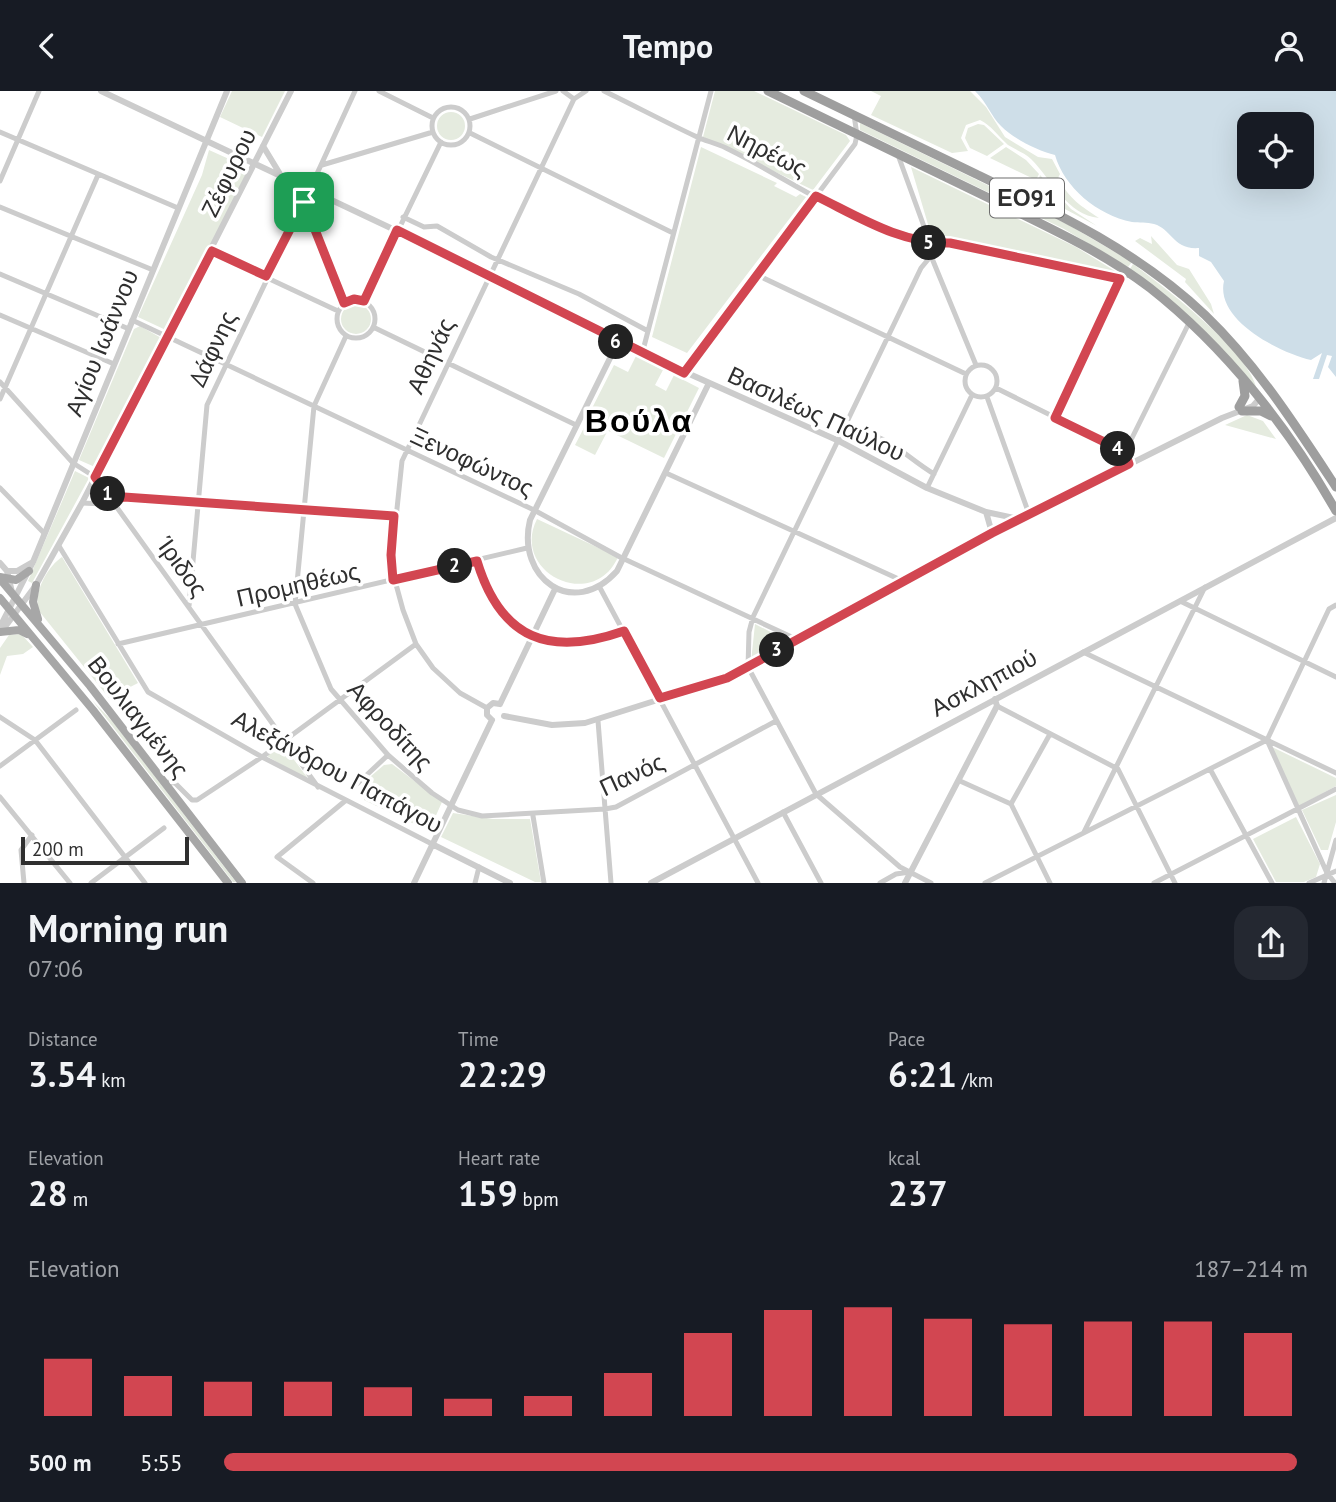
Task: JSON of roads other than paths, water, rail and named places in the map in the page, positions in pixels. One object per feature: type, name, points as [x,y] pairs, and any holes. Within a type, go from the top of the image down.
[{"type":"highway","name":"ΕΟ91","points":[[768,91],[1083,245],[1189,323],[1259,399],[1318,479],[1336,511]]},
{"type":"highway","name":"ΕΟ91","points":[[804,91],[1050,209],[1115,245],[1196,307],[1259,375],[1336,487]]},
{"type":"highway","points":[[1259,375],[1259,399],[1270,400],[1282,407]]},
{"type":"highway","points":[[1241,379],[1245,396],[1241,409],[1261,411],[1273,417]]},
{"type":"main road","points":[[3,579],[16,580],[31,567]]},
{"type":"main road","name":"Βουλιαγμένης","points":[[3,579],[242,883]]},
{"type":"main road","points":[[36,585],[34,607],[44,630]]},
{"type":"main road","name":"Βουλιαγμένης","points":[[0,598],[228,883]]},
{"type":"main road","points":[[0,632],[19,630],[40,645]]},
{"type":"street","points":[[0,181],[39,91]]},
{"type":"street","name":"Βασιλέως Παύλου","points":[[101,91],[490,275],[642,354],[839,441],[927,488],[986,512],[1019,519]]},
{"type":"street","name":"Αγίου Ιωάννου","points":[[16,598],[227,91]]},
{"type":"street","name":"Ζέφυρου","points":[[16,598],[36,585],[59,546],[168,338],[291,91]]},
{"type":"street","points":[[310,189],[355,91]]},
{"type":"street","points":[[379,91],[433,118]]},
{"type":"street","points":[[470,119],[556,91]]},
{"type":"street","points":[[563,91],[573,99],[586,91]]},
{"type":"street","name":"Νηρέως","points":[[604,91],[698,138],[724,147],[816,196],[904,238],[930,243],[950,243],[1124,276]]},
{"type":"street","points":[[642,354],[711,91]]},
{"type":"street","name":"Αθηνάς","points":[[487,708],[460,693],[440,676],[416,644],[393,580],[391,555],[394,516],[406,450],[573,99]]},
{"type":"street","points":[[452,106],[463,110],[470,119],[470,133],[456,145],[441,142],[433,132],[433,118],[441,109],[452,106]]},
{"type":"street","points":[[684,373],[855,144],[858,135],[854,115]]},
{"type":"street","points":[[0,132],[178,208]]},
{"type":"street","points":[[322,165],[433,132]]},
{"type":"street","points":[[470,133],[673,233]]},
{"type":"street","points":[[364,301],[441,142]]},
{"type":"street","points":[[263,146],[280,175]]},
{"type":"street","points":[[898,153],[930,243],[931,256],[976,366]]},
{"type":"street","points":[[0,399],[98,174]]},
{"type":"street","name":"Δάφνης","points":[[188,606],[207,405],[266,276],[310,189]]},
{"type":"street","points":[[304,202],[344,303]]},
{"type":"street","points":[[0,207],[153,270]]},
{"type":"street","points":[[403,217],[424,227],[436,226],[498,259],[579,294],[648,331]]},
{"type":"street","points":[[212,251],[338,311]]},
{"type":"street","points":[[931,256],[921,268],[748,632],[748,667],[816,795],[910,872],[931,883]]},
{"type":"street","points":[[0,274],[128,329]]},
{"type":"street","points":[[757,275],[966,374]]},
{"type":"street","points":[[1055,418],[1124,276]]},
{"type":"street","points":[[354,299],[364,301],[375,314],[373,327],[359,338],[346,336],[337,325],[338,311],[344,303],[354,299]]},
{"type":"street","points":[[0,315],[114,364]]},
{"type":"street","name":"Ξενοφώντος","points":[[132,320],[534,510],[625,559],[796,639]]},
{"type":"street","points":[[1129,464],[1125,452],[1189,323]]},
{"type":"street","points":[[373,327],[576,425]]},
{"type":"street","name":"Αφροδίτης","points":[[346,336],[314,406],[295,604],[325,677],[339,701],[388,755],[450,807]]},
{"type":"street","points":[[618,342],[534,510],[528,528],[527,548],[538,572],[555,589],[580,592],[600,586],[612,577],[625,559],[708,385]]},
{"type":"street","points":[[966,374],[976,366],[991,368],[997,378],[996,388],[987,397]]},
{"type":"street","points":[[966,374],[966,388],[972,395],[987,397]]},
{"type":"street","name":"Ίριδος","points":[[0,382],[73,463],[95,477],[318,787]]},
{"type":"street","points":[[996,388],[1125,452]]},
{"type":"street","points":[[927,488],[972,395]]},
{"type":"street","points":[[987,397],[1029,514]]},
{"type":"street","points":[[414,883],[492,720],[504,716],[552,725],[597,721],[660,698],[712,684],[748,667],[992,533],[1259,399]]},
{"type":"street","points":[[846,428],[856,433],[870,433],[905,451],[917,464],[934,474]]},
{"type":"street","points":[[666,473],[903,581]]},
{"type":"street","points":[[0,488],[44,533]]},
{"type":"street","points":[[82,503],[112,501],[124,497],[394,516]]},
{"type":"street","points":[[986,512],[992,533]]},
{"type":"street","name":"Ασκληπιού","points":[[651,883],[996,703],[1083,652],[1336,518]]},
{"type":"street","points":[[59,546],[118,644]]},
{"type":"street","name":"Προμηθέως","points":[[118,644],[527,548]]},
{"type":"street","points":[[477,561],[485,585],[502,613],[514,625],[532,635],[572,644],[590,642],[624,631]]},
{"type":"street","points":[[0,563],[7,571],[31,567]]},
{"type":"street","points":[[3,579],[7,571]]},
{"type":"street","points":[[600,586],[758,883]]},
{"type":"street","points":[[1083,833],[1118,769],[1205,587]]},
{"type":"street","points":[[500,703],[555,589]]},
{"type":"street","points":[[0,632],[12,612],[16,598]]},
{"type":"street","points":[[1180,601],[1336,677]]},
{"type":"street","points":[[985,883],[1267,740],[1329,609],[1336,605]]},
{"type":"street","name":"Αλεξάνδρου Παπάγου","points":[[118,644],[148,692],[318,787],[510,883]]},
{"type":"street","points":[[165,782],[175,783],[192,800],[197,800],[285,741],[416,644]]},
{"type":"street","points":[[1083,652],[1336,773]]},
{"type":"street","points":[[492,720],[487,715],[487,708],[492,703],[500,703]]},
{"type":"street","points":[[500,703],[505,710],[504,716]]},
{"type":"street","points":[[905,883],[960,781],[996,703],[1118,769],[1175,883]]},
{"type":"street","points":[[0,766],[76,710]]},
{"type":"street","points":[[0,717],[35,740],[145,883]]},
{"type":"street","points":[[597,721],[611,883]]},
{"type":"street","name":"Πανός","points":[[450,807],[482,816],[605,810],[776,721]]},
{"type":"street","points":[[1011,804],[1050,734]]},
{"type":"street","points":[[1267,740],[1327,873],[1335,883]]},
{"type":"street","points":[[357,784],[388,755]]},
{"type":"street","points":[[1210,769],[1272,883]]},
{"type":"street","points":[[960,781],[1011,804],[1050,883]]},
{"type":"street","points":[[1154,883],[1336,789]]},
{"type":"street","points":[[0,797],[70,883]]},
{"type":"street","points":[[313,883],[277,857],[345,801]]},
{"type":"street","points":[[783,812],[821,883]]},
{"type":"street","points":[[533,815],[544,883]]},
{"type":"street","points":[[91,883],[164,828]]},
{"type":"street","points":[[24,883],[20,850],[32,835]]},
{"type":"street","points":[[1324,883],[1336,840]]},
{"type":"street","points":[[475,883],[479,867]]},
{"type":"street","points":[[1309,883],[1336,871]]},
{"type":"street","points":[[880,883],[896,874],[910,872]]},
{"type":"district","name":"Βούλα","points":[[639,421]]}]
